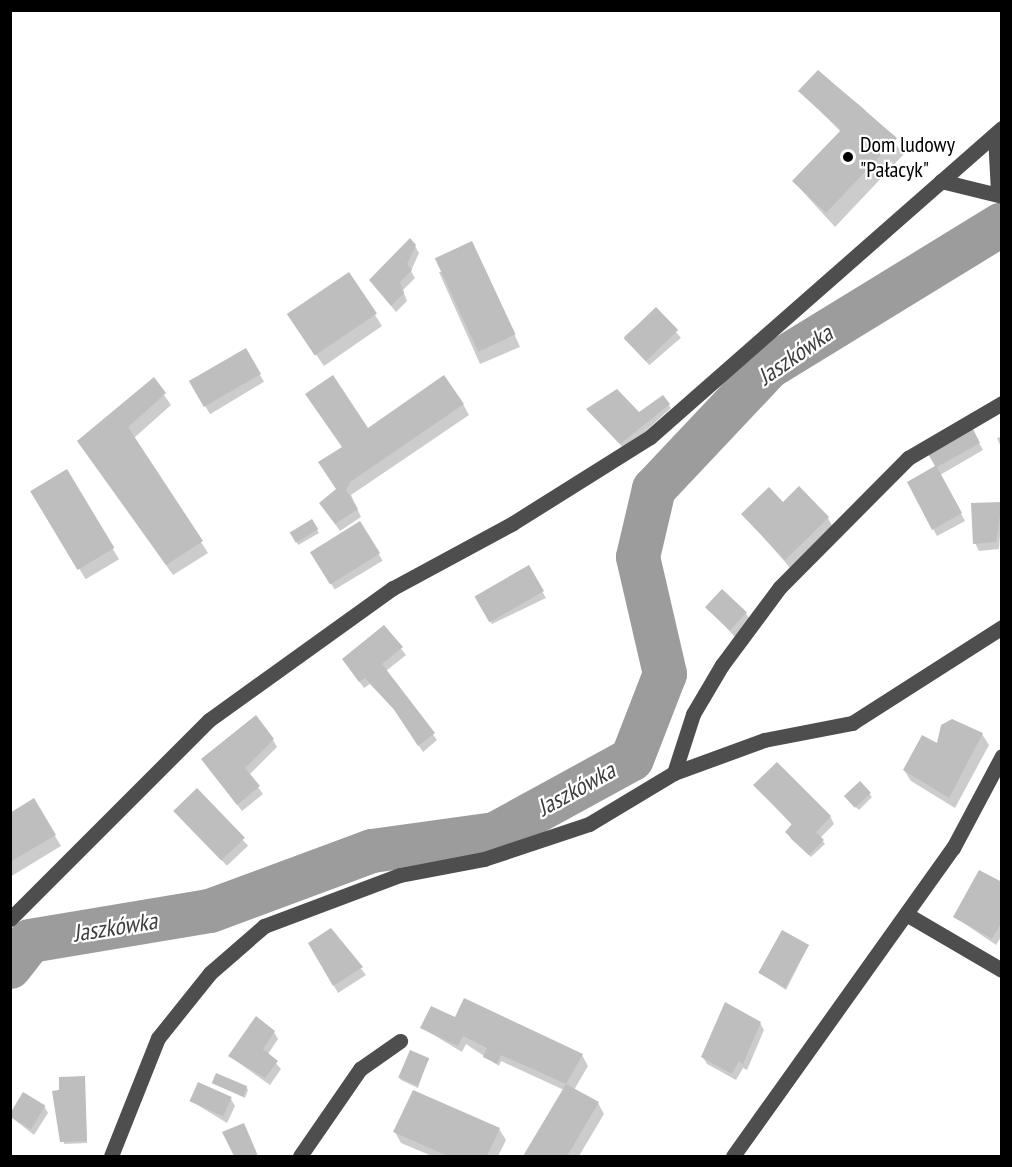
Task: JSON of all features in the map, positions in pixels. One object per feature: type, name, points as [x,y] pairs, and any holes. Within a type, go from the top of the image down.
[{"type":"street","points":[[941,181],[1000,194],[998,132]]},
{"type":"street","points":[[10,918],[208,720],[393,588],[513,523],[650,437],[998,132]]},
{"type":"street","points":[[674,773],[693,714],[722,665],[780,587],[908,458],[1002,403]]},
{"type":"street","points":[[111,1156],[158,1038],[210,973],[264,926],[400,875],[484,859],[590,824],[674,773],[764,740],[852,723],[1002,627]]},
{"type":"street","points":[[733,1156],[953,848],[1002,756]]},
{"type":"street","points":[[906,914],[1002,970]]},
{"type":"street","points":[[300,1156],[360,1069],[400,1041]]},
{"type":"building","name":"Dom ludowy \"Pałacyk\"","points":[[818,70],[897,138],[826,213],[792,181],[841,130],[798,91]]},
{"type":"building","points":[[410,238],[416,245],[407,264],[412,270],[400,282],[404,293],[391,306],[369,280]]},
{"type":"building","points":[[472,241],[516,334],[478,352],[435,258]]},
{"type":"building","points":[[349,272],[377,313],[315,355],[287,314]]},
{"type":"building","points":[[656,307],[678,330],[646,361],[624,338]]},
{"type":"building","points":[[246,348],[261,374],[204,407],[189,381]]},
{"type":"building","points":[[333,375],[368,428],[444,375],[464,404],[350,482],[346,490],[358,509],[335,524],[319,503],[336,489],[318,462],[342,447],[305,394]]},
{"type":"building","points":[[154,377],[166,393],[128,427],[203,541],[166,565],[77,441]]},
{"type":"building","points":[[617,389],[639,412],[663,395],[670,404],[620,444],[586,409]]},
{"type":"building","points":[[972,427],[980,443],[937,467],[962,513],[932,530],[907,482],[935,466],[927,452]]},
{"type":"building","points":[[67,469],[114,548],[78,570],[30,491]]},
{"type":"building","points":[[799,486],[829,517],[785,560],[741,514],[769,487],[783,502]]},
{"type":"building","points":[[1002,502],[996,542],[973,544],[971,503]]},
{"type":"building","points":[[312,519],[318,529],[296,543],[290,532]]},
{"type":"building","points":[[360,521],[380,553],[330,584],[310,552]]},
{"type":"building","points":[[529,565],[544,591],[489,622],[474,596]]},
{"type":"building","points":[[722,589],[747,612],[730,630],[705,607]]},
{"type":"building","points":[[384,625],[403,647],[382,664],[435,733],[418,746],[393,708],[365,678],[359,682],[342,659]]},
{"type":"building","points":[[256,715],[274,739],[245,768],[260,786],[237,805],[201,759]]},
{"type":"building","points":[[952,719],[983,733],[949,798],[903,770],[922,735],[937,743],[941,725]]},
{"type":"building","points":[[777,762],[831,816],[816,832],[824,840],[809,855],[785,832],[792,824],[753,785]]},
{"type":"building","points":[[860,781],[871,793],[855,808],[844,796]]},
{"type":"building","points":[[197,788],[245,838],[221,861],[173,811]]},
{"type":"building","points":[[34,798],[56,835],[10,862],[10,813]]},
{"type":"building","points":[[979,870],[1002,882],[1002,921],[992,939],[953,917]]},
{"type":"building","points":[[331,928],[363,967],[333,986],[308,943]]},
{"type":"building","points":[[782,930],[809,945],[785,988],[758,973]]},
{"type":"building","points":[[464,998],[583,1054],[566,1084],[501,1055],[497,1064],[483,1057],[487,1048],[463,1036],[458,1046],[420,1028],[431,1006],[455,1017]]},
{"type":"building","points":[[725,1002],[761,1022],[743,1064],[739,1061],[732,1074],[701,1057]]},
{"type":"building","points":[[256,1016],[275,1031],[263,1049],[278,1061],[265,1078],[228,1056]]},
{"type":"building","points":[[410,1050],[429,1058],[418,1086],[398,1078]]},
{"type":"building","points":[[216,1073],[247,1086],[243,1096],[212,1083]]},
{"type":"building","points":[[85,1076],[87,1141],[60,1142],[52,1091],[59,1090],[59,1077]]},
{"type":"building","points":[[198,1082],[232,1097],[223,1116],[189,1101]]},
{"type":"building","points":[[566,1084],[599,1102],[567,1156],[523,1156]]},
{"type":"building","points":[[413,1090],[500,1128],[487,1156],[448,1156],[393,1132]]},
{"type":"building","points":[[23,1092],[45,1105],[31,1129],[10,1117]]},
{"type":"building","points":[[244,1123],[258,1156],[234,1156],[222,1132]]},
{"type":"waterway","name":"Jaszkówka","points":[[10,967],[30,941],[210,911],[372,851],[495,834],[632,759],[665,674],[638,557],[654,489],[769,367],[1002,224]]},
{"type":"place","name":"Dom ludowy \"Pałacyk\"","points":[[848,157]]}]
